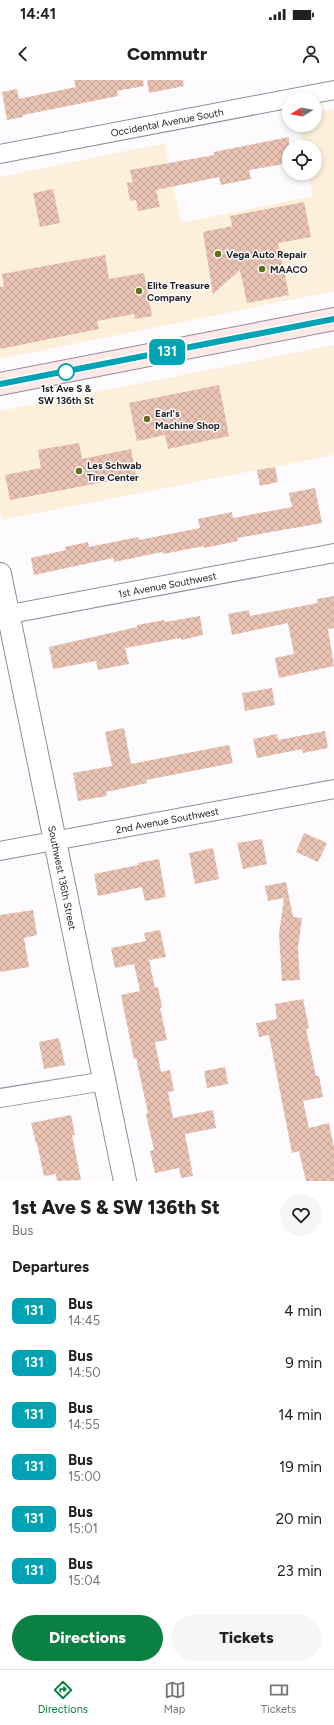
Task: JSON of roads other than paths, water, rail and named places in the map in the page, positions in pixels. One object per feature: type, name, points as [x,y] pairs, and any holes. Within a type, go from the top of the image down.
[{"type":"main road","points":[[0,384],[334,319]]},
{"type":"street","name":"Occidental Avenue South","points":[[0,154],[334,90]]},
{"type":"street","name":"1st Avenue Southwest","points":[[4,616],[334,553]]},
{"type":"street","name":"Southwest 136th Street","points":[[0,574],[4,616],[55,841],[126,1181]]},
{"type":"street","name":"2nd Avenue Southwest","points":[[0,852],[334,789]]},
{"type":"street","points":[[0,1098],[105,1081]]},
{"type":"place","name":"Vega Auto Repair","points":[[218,254]]},
{"type":"place","name":"MAACO","points":[[262,269]]},
{"type":"place","name":"Elite Treasure Company","points":[[139,291]]},
{"type":"place","name":"1st Ave S & SW 136th St","points":[[66,372]]},
{"type":"place","name":"Earl's Machine Shop","points":[[147,419]]},
{"type":"place","name":"Les Schwab Tire Center","points":[[79,471]]}]
